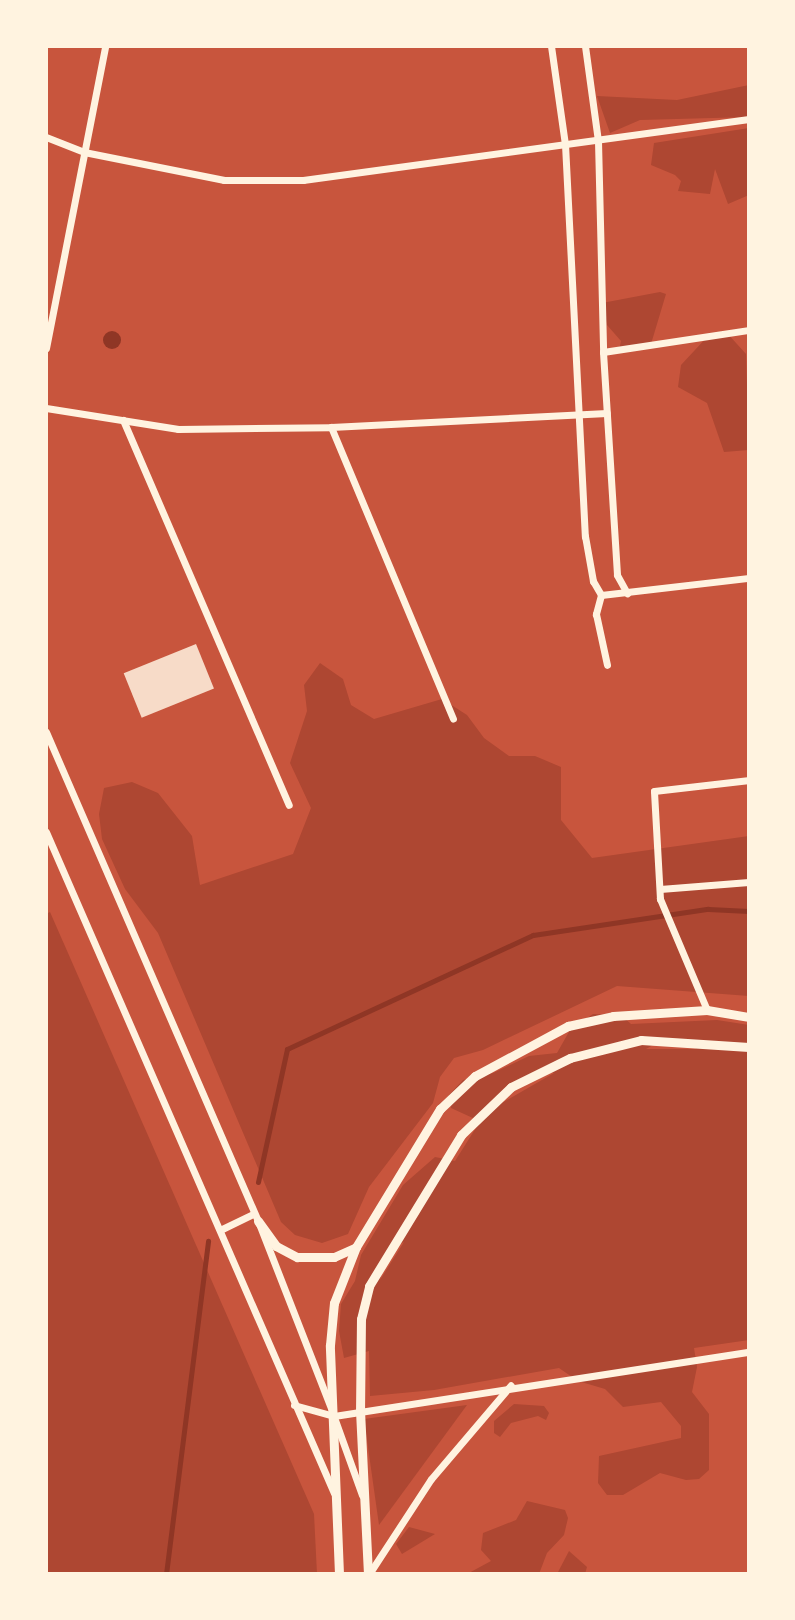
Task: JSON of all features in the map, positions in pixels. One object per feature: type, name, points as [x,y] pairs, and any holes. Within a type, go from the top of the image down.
[{"type":"street","points":[[46,348],[105,46]]},
{"type":"street","points":[[551,46],[565,144],[585,536],[593,581],[601,595],[596,614],[607,665]]},
{"type":"street","points":[[585,46],[598,141],[603,352],[617,575],[627,593]]},
{"type":"street","points":[[46,137],[84,152],[224,180],[303,180],[749,119]]},
{"type":"street","points":[[603,352],[749,330]]},
{"type":"street","points":[[46,408],[178,429],[331,427],[607,413]]},
{"type":"street","points":[[123,420],[289,805]]},
{"type":"street","points":[[331,427],[453,719]]},
{"type":"street","points":[[601,595],[749,578]]},
{"type":"street","points":[[46,732],[255,1218],[363,1497]]},
{"type":"street","points":[[707,1010],[671,932],[660,899],[654,791],[749,780]]},
{"type":"street","points":[[46,832],[334,1493]]},
{"type":"street","points":[[660,889],[749,882]]},
{"type":"street","points":[[339,1574],[334,1493],[334,1303],[356,1247],[440,1109],[475,1076],[568,1026],[613,1016],[707,1010],[749,1017]]},
{"type":"street","points":[[368,1574],[360,1413],[361,1319],[369,1286],[461,1135],[511,1087],[570,1058],[641,1040],[749,1047]]},
{"type":"street","points":[[220,1230],[255,1218]]},
{"type":"street","points":[[255,1218],[276,1246],[297,1257],[334,1257],[356,1247]]},
{"type":"street","points":[[294,1405],[334,1416],[360,1413],[511,1385],[749,1352]]},
{"type":"street","points":[[368,1574],[431,1479],[511,1385]]},
{"type":"shaded area","points":[[749,85],[749,117],[640,120],[610,133],[597,96],[677,100]]},
{"type":"shaded area","points":[[749,128],[749,195],[728,204],[715,169],[710,194],[678,191],[681,181],[675,175],[651,165],[654,143]]},
{"type":"shaded area","points":[[660,292],[666,294],[651,344],[619,350],[621,341],[607,325],[602,303]]},
{"type":"shaded area","points":[[112,331],[121,340],[112,349],[103,340]]},
{"type":"shaded area","points":[[727,333],[746,354],[749,450],[724,452],[707,403],[678,387],[681,365],[708,336]]},
{"type":"shaded area","points":[[320,663],[343,679],[351,705],[374,719],[442,699],[467,715],[484,738],[509,756],[535,756],[561,767],[561,820],[592,858],[749,836],[749,996],[617,986],[483,1050],[454,1058],[440,1077],[433,1103],[369,1187],[348,1234],[322,1243],[295,1235],[281,1222],[158,933],[125,889],[102,839],[99,814],[104,788],[132,782],[158,793],[192,836],[200,885],[293,854],[311,808],[290,763],[307,711],[304,685]]},
{"type":"shaded area","points":[[50,912],[314,1514],[317,1574],[46,1574],[46,914]]},
{"type":"shaded area","points":[[593,1014],[621,1015],[631,1024],[717,1020],[749,1025],[749,1340],[694,1348],[697,1367],[692,1392],[709,1414],[709,1470],[699,1479],[686,1480],[660,1473],[623,1495],[607,1495],[598,1483],[599,1456],[681,1438],[681,1426],[661,1402],[623,1407],[605,1389],[578,1381],[559,1368],[434,1390],[370,1396],[369,1351],[344,1358],[339,1331],[341,1304],[355,1281],[361,1255],[403,1185],[435,1157],[455,1161],[486,1112],[554,1073],[540,1070],[475,1119],[451,1108],[449,1095],[463,1080],[493,1073],[529,1056],[557,1053],[570,1030]],"holes":[[[692,1043],[696,1049],[646,1049],[653,1045]],[[404,1242],[380,1280],[389,1250]]]},
{"type":"shaded area","points":[[514,1404],[544,1406],[549,1413],[546,1420],[538,1416],[511,1423],[500,1437],[494,1433],[494,1421]]},
{"type":"shaded area","points":[[467,1405],[379,1525],[364,1419]]},
{"type":"shaded area","points":[[527,1501],[565,1510],[568,1518],[564,1535],[547,1553],[539,1574],[467,1574],[491,1561],[481,1550],[483,1533],[516,1520]]},
{"type":"shaded area","points":[[409,1527],[435,1534],[402,1554],[396,1544]]},
{"type":"shaded area","points":[[569,1551],[587,1567],[585,1574],[557,1574]]},
{"type":"building","points":[[196,644],[214,689],[142,718],[124,673]]},
{"type":"waterway","points":[[258,1182],[287,1049],[533,935],[708,909],[749,911]]},
{"type":"waterway","points":[[166,1574],[208,1241]]}]
